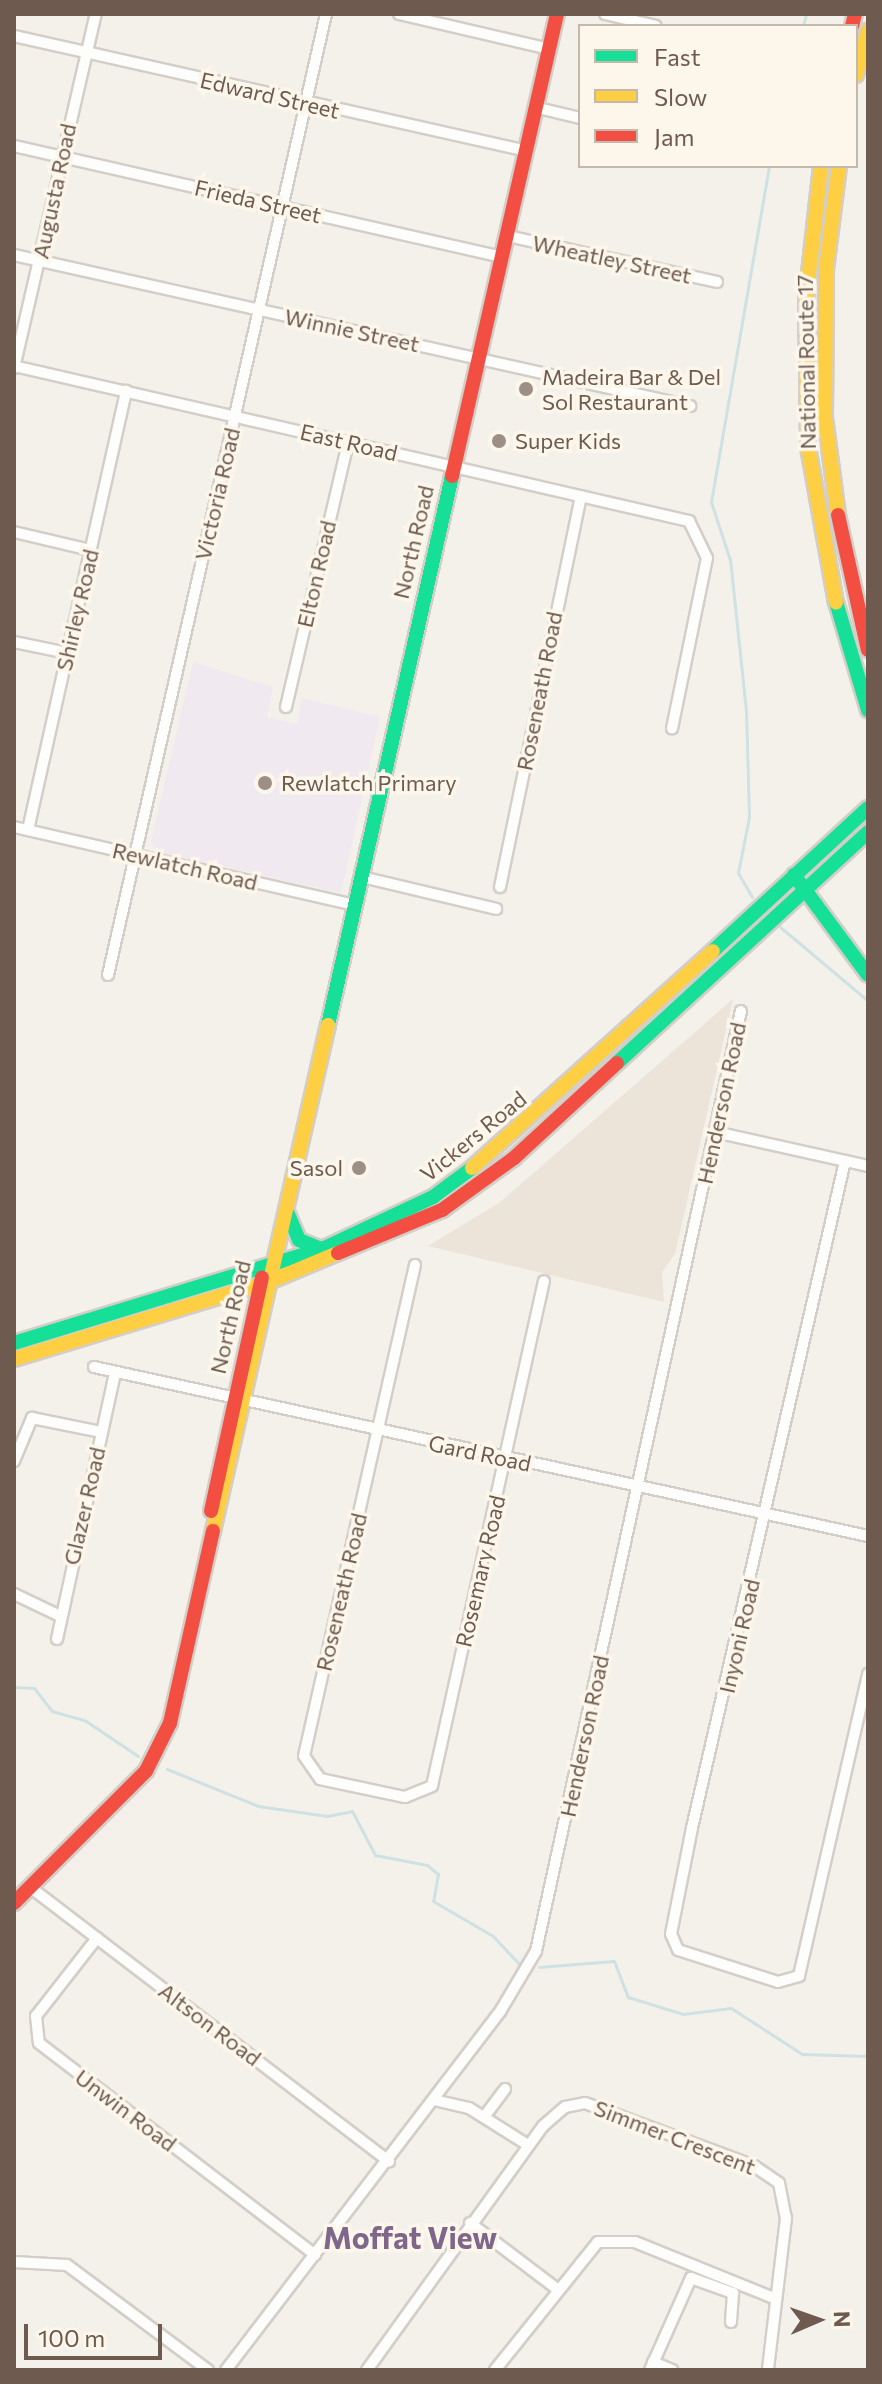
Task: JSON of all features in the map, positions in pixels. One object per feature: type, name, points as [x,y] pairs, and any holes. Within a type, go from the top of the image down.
[{"type":"main road","name":"North Road","points":[[270,1265],[287,1209],[557,14]]},
{"type":"main road","points":[[858,68],[868,31]]},
{"type":"main road","points":[[821,168],[806,299],[808,447],[822,555],[868,710]]},
{"type":"main road","name":"National Route 17","points":[[839,168],[826,269],[825,417],[841,545],[868,650]]},
{"type":"main road","name":"Vickers Road","points":[[14,1343],[322,1249],[427,1201],[478,1166],[866,809]]},
{"type":"main road","name":"Vickers Road","points":[[14,1359],[266,1283],[360,1249],[466,1195],[868,832]]},
{"type":"main road","points":[[794,875],[868,975]]},
{"type":"main road","name":"North Road","points":[[14,1903],[163,1745],[270,1265],[315,1080]]},
{"type":"main road","points":[[287,1209],[299,1240],[322,1249]]},
{"type":"main road","name":"North Road","points":[[240,1401],[252,1320],[266,1283]]},
{"type":"main road","points":[[226,1295],[245,1304],[252,1320]]},
{"type":"street","name":"Augusta Road","points":[[14,367],[60,156],[96,14]]},
{"type":"street","name":"Victoria Road","points":[[108,975],[326,14]]},
{"type":"street","points":[[399,14],[549,49]]},
{"type":"street","points":[[605,14],[648,24]]},
{"type":"street","name":"Edward Street","points":[[14,36],[527,151]]},
{"type":"street","points":[[538,108],[578,118]]},
{"type":"street","name":"Frieda Street","points":[[14,146],[502,257]]},
{"type":"street","name":"Wheatley Street","points":[[508,236],[717,282]]},
{"type":"street","name":"Winnie Street","points":[[14,255],[690,406]]},
{"type":"street","name":"East Road","points":[[14,367],[689,521],[707,558],[672,728]]},
{"type":"street","name":"Shirley Road","points":[[28,830],[126,391]]},
{"type":"street","name":"Elton Road","points":[[286,707],[348,443]]},
{"type":"street","name":"Roseneath Road","points":[[500,887],[581,496]]},
{"type":"street","points":[[14,532],[91,550]]},
{"type":"street","points":[[14,642],[67,653]]},
{"type":"street","name":"Rewlatch Road","points":[[14,827],[355,905]]},
{"type":"street","points":[[362,877],[496,909]]},
{"type":"street","name":"Henderson Road","points":[[226,2370],[389,2161],[536,1951],[741,1011]]},
{"type":"street","points":[[715,1132],[868,1166]]},
{"type":"street","name":"Inyoni Road","points":[[845,1161],[671,1939],[688,1955],[786,1982],[799,1976],[868,1674]]},
{"type":"street","name":"Roseneath Road","points":[[415,1265],[305,1760],[320,1779],[405,1797],[430,1790],[437,1767]]},
{"type":"street","name":"Rosemary Road","points":[[437,1767],[544,1281]]},
{"type":"street","name":"Gard Road","points":[[94,1367],[868,1536]]},
{"type":"street","name":"Glazer Road","points":[[57,1639],[58,1615],[115,1373]]},
{"type":"street","points":[[14,1461],[32,1418],[101,1432]]},
{"type":"street","points":[[14,1594],[58,1615]]},
{"type":"street","name":"Altson Road","points":[[30,1887],[389,2161]]},
{"type":"street","name":"Unwin Road","points":[[97,1938],[36,2016],[39,2043],[315,2255]]},
{"type":"street","points":[[484,2117],[505,2089]]},
{"type":"street","points":[[434,2100],[484,2117],[528,2145]]},
{"type":"street","name":"Simmer Crescent","points":[[367,2370],[528,2145],[554,2114],[585,2103],[764,2170],[779,2183],[786,2207],[768,2370]]},
{"type":"street","points":[[470,2223],[556,2288]]},
{"type":"street","points":[[495,2370],[587,2249],[622,2239],[776,2299]]},
{"type":"street","points":[[14,2262],[67,2265],[208,2370]]},
{"type":"street","points":[[672,2370],[651,2366],[691,2278],[733,2293],[731,2322]]},
{"type":"shaded area","name":"Rewlatch Primary","points":[[193,662],[273,687],[267,717],[297,724],[302,698],[380,717],[341,893],[157,852],[151,841]]},
{"type":"shaded area","points":[[733,999],[675,1254],[662,1272],[664,1302],[428,1246],[499,1203]]},
{"type":"waterway","points":[[804,24],[806,14]]},
{"type":"waterway","points":[[752,897],[738,873],[749,817],[746,711],[730,560],[711,502],[769,168]]},
{"type":"waterway","points":[[779,926],[868,1001]]},
{"type":"waterway","points":[[14,1687],[34,1688],[52,1711],[86,1721],[138,1756]]},
{"type":"waterway","points":[[167,1769],[258,1806],[327,1816],[352,1811],[375,1855],[427,1865],[438,1874],[433,1901],[493,1936],[519,1964]]},
{"type":"waterway","points":[[539,1967],[614,1961],[628,1997],[683,2014],[731,2008],[802,2054],[868,2056]]},
{"type":"traffic: fast","points":[[328,1025],[452,476]]},
{"type":"traffic: fast","points":[[836,602],[868,710]]},
{"type":"traffic: fast","points":[[713,951],[868,808]]},
{"type":"traffic: fast","points":[[617,1063],[868,832]]},
{"type":"traffic: fast","points":[[794,875],[868,975]]},
{"type":"traffic: fast","points":[[14,1343],[322,1249],[433,1197],[472,1168]]},
{"type":"traffic: fast","points":[[288,1214],[299,1240],[319,1248]]},
{"type":"traffic: slow","points":[[858,68],[868,31]]},
{"type":"traffic: slow","points":[[821,168],[806,299],[808,447],[836,602]]},
{"type":"traffic: slow","points":[[838,515],[825,417],[826,269],[839,168]]},
{"type":"traffic: slow","points":[[472,1168],[713,951]]},
{"type":"traffic: slow","points":[[213,1531],[328,1025]]},
{"type":"traffic: slow","points":[[14,1359],[271,1281],[338,1253]]},
{"type":"traffic: jam","points":[[452,476],[557,14]]},
{"type":"traffic: jam","points":[[852,24],[855,14]]},
{"type":"traffic: jam","points":[[838,515],[868,650]]},
{"type":"traffic: jam","points":[[338,1253],[442,1210],[514,1158],[617,1063]]},
{"type":"traffic: jam","points":[[211,1511],[262,1278]]},
{"type":"traffic: jam","points":[[14,1903],[146,1771],[170,1723],[213,1531]]},
{"type":"place","name":"Madeira Bar & Del Sol Restaurant","points":[[526,389]]},
{"type":"place","name":"Super Kids","points":[[499,441]]},
{"type":"place","name":"Rewlatch Primary","points":[[265,783]]},
{"type":"place","name":"Sasol","points":[[359,1168]]},
{"type":"district","name":"Moffat View","points":[[410,2237]]}]
